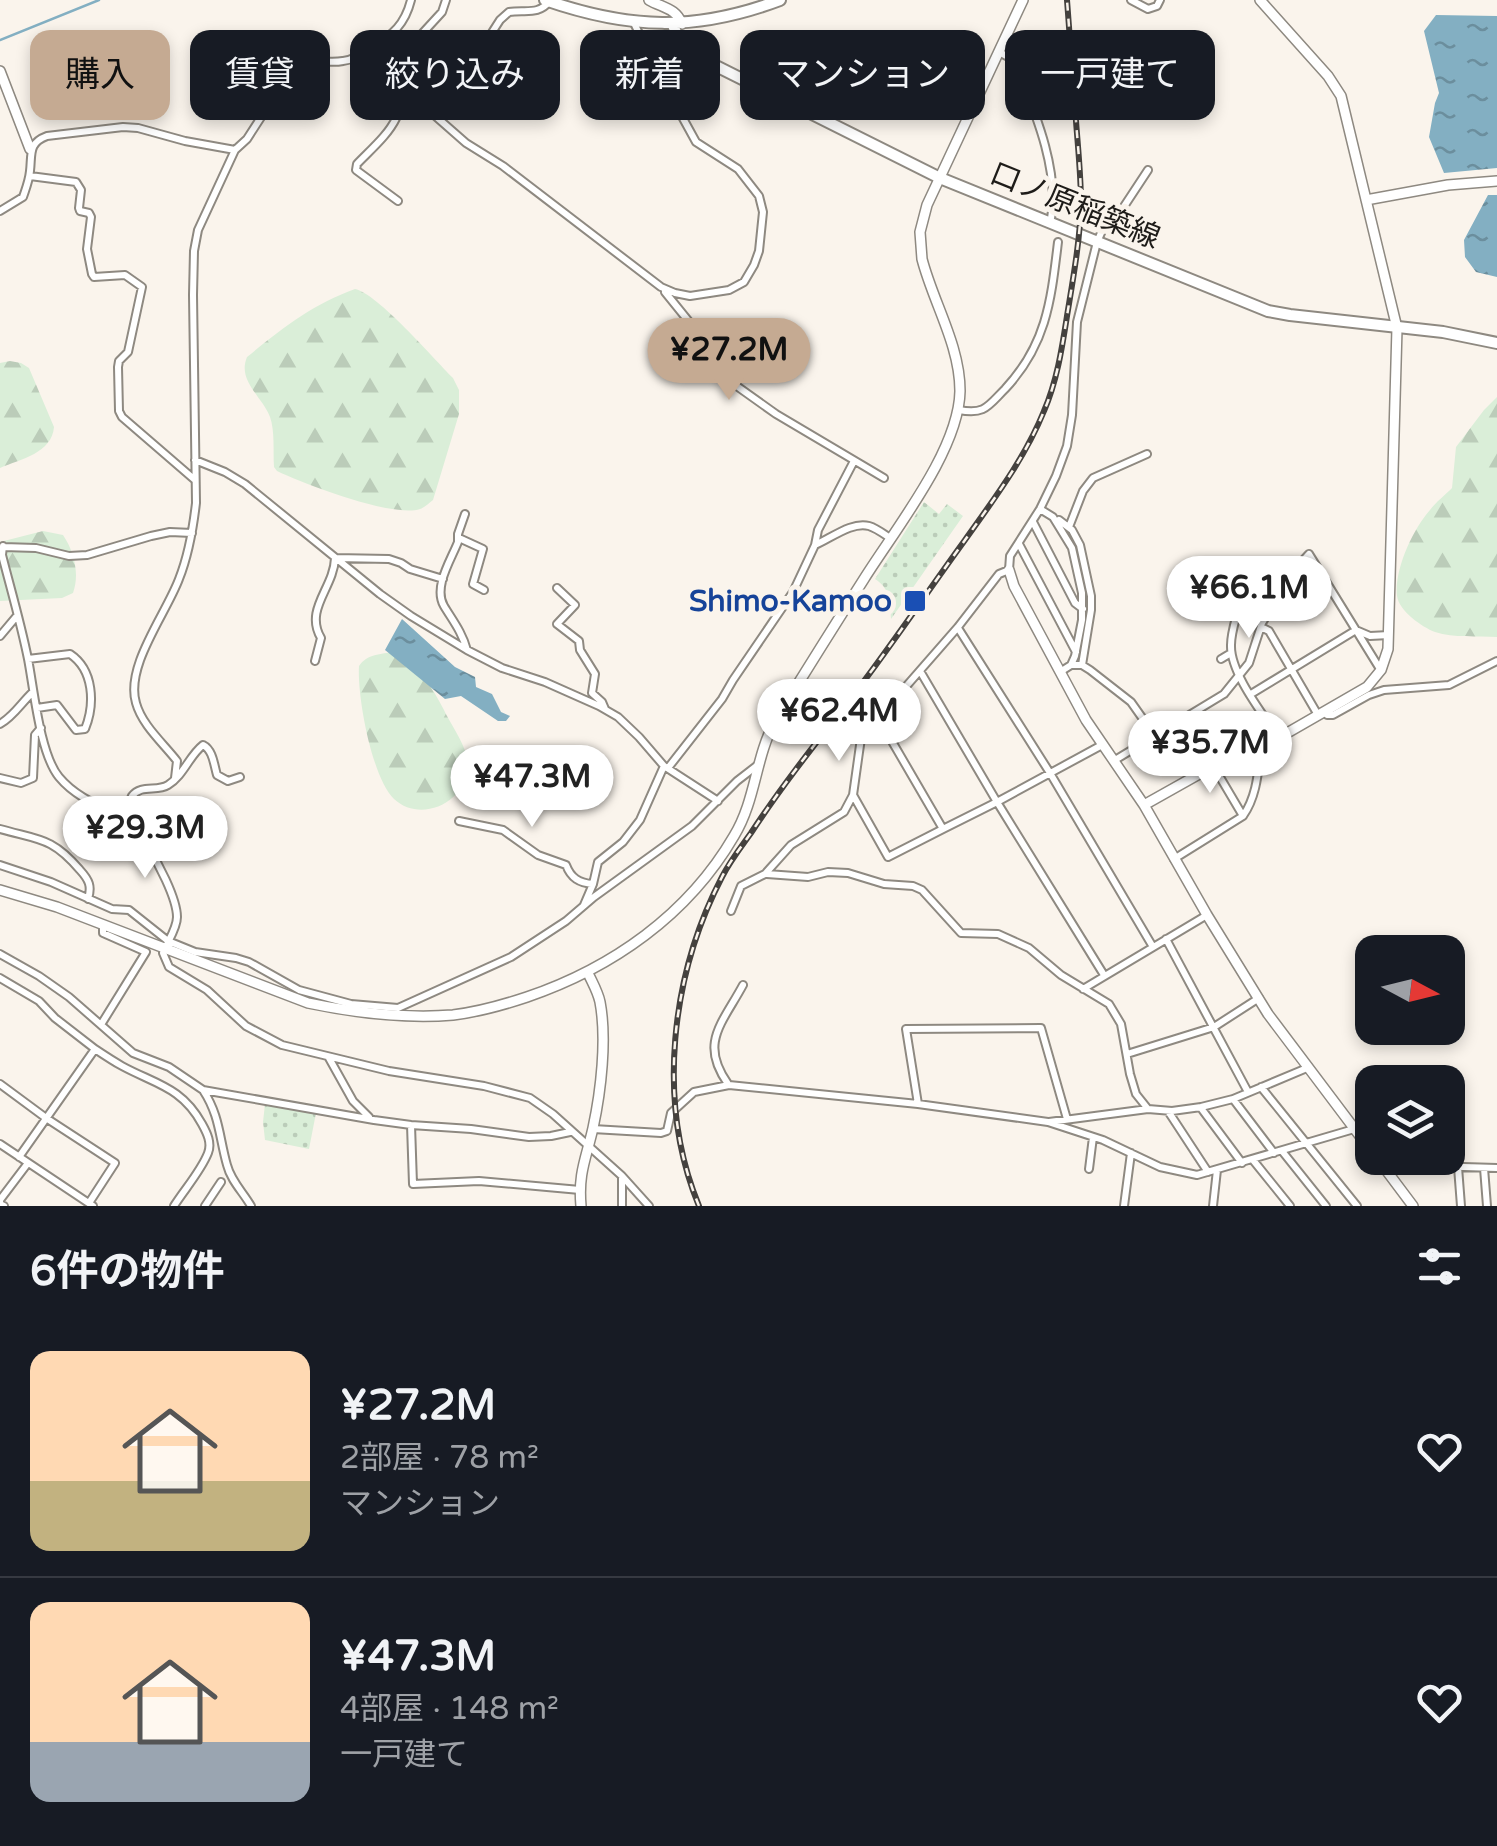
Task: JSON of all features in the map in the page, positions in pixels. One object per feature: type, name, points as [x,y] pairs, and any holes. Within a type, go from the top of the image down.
[{"type":"main road","points":[[548,0],[634,23],[677,24],[780,0]]},
{"type":"main road","name":"口ノ原稲築線","points":[[677,24],[681,44],[690,53],[938,177],[1268,310],[1290,316],[1444,332],[1497,343]]},
{"type":"street","points":[[175,778],[177,761],[136,706],[135,687],[137,670],[178,582],[192,533],[196,481],[194,251],[198,230],[235,150],[296,63],[345,61],[359,55],[395,32],[406,18],[411,0]]},
{"type":"street","points":[[425,30],[442,12],[446,0]]},
{"type":"street","points":[[494,30],[509,12],[543,9],[548,0]]},
{"type":"street","points":[[649,0],[678,15],[677,24]]},
{"type":"street","points":[[0,866],[136,914],[167,944],[308,1003],[399,1016],[454,1015],[500,1006],[588,973],[623,953],[670,915],[703,880],[734,837],[748,809],[774,721],[946,448],[959,410],[960,388],[957,360],[926,276],[920,245],[922,222],[938,177],[1023,0]]},
{"type":"street","points":[[1131,0],[1148,10],[1160,0]]},
{"type":"street","points":[[1144,805],[1232,755],[1261,748],[1366,687],[1386,658],[1397,328],[1341,96],[1260,0]]},
{"type":"street","points":[[440,120],[662,287],[690,296],[729,290],[744,282],[759,251],[763,212],[759,196],[738,168],[696,142],[634,23]]},
{"type":"street","points":[[999,52],[1014,60],[1042,137],[1054,192],[1050,223]]},
{"type":"street","points":[[0,71],[30,150],[30,176],[23,197],[0,211]]},
{"type":"street","points":[[395,120],[356,170],[398,201]]},
{"type":"street","points":[[30,150],[38,139],[47,136],[123,127],[235,150]]},
{"type":"street","points":[[593,1129],[661,1133],[667,1131],[676,1106],[694,1092],[729,1085],[1048,1122],[1160,1167],[1196,1175],[1354,1130],[1258,998],[1144,805],[1086,720],[1009,570],[1010,556],[1040,509],[1066,446],[1072,415],[1077,322],[1097,242],[1105,224],[1123,208],[1148,170]]},
{"type":"street","points":[[30,176],[76,182],[82,190],[79,208],[91,217],[88,250],[92,274],[124,275],[142,287],[128,352],[119,361],[119,411],[196,481]]},
{"type":"street","points":[[1366,200],[1448,185],[1497,182]]},
{"type":"street","points":[[959,410],[973,412],[986,408],[1014,380],[1035,348],[1046,322],[1058,242]]},
{"type":"street","points":[[662,287],[703,338],[710,368],[776,414],[884,478]]},
{"type":"street","points":[[1069,527],[1083,491],[1093,478],[1147,454]]},
{"type":"street","points":[[195,460],[245,484],[380,594],[467,650],[502,668],[579,696],[618,717],[666,767],[718,801]]},
{"type":"street","points":[[584,906],[602,858],[623,842],[640,820],[666,767],[722,699],[792,592],[854,460]]},
{"type":"street","points":[[1040,509],[1069,527],[1080,545],[1091,596],[1082,665]]},
{"type":"street","points":[[465,514],[440,591],[467,650]]},
{"type":"street","points":[[1053,517],[1076,557],[1083,610],[1076,652],[1071,664],[1060,672]]},
{"type":"street","points":[[1032,521],[1083,610]]},
{"type":"street","points":[[815,545],[862,525],[890,538]]},
{"type":"street","points":[[132,822],[93,804],[58,776],[52,766],[1,551],[36,548],[69,556],[88,555],[151,536],[192,533]]},
{"type":"street","points":[[458,538],[482,549],[473,584],[484,590]]},
{"type":"street","points":[[1019,542],[1076,652]]},
{"type":"street","points":[[1114,760],[1224,694],[1249,664],[1261,626],[1309,554],[1381,670]]},
{"type":"street","points":[[336,558],[389,559],[443,579]]},
{"type":"street","points":[[315,661],[322,638],[314,620],[336,558]]},
{"type":"street","points":[[731,911],[741,886],[766,874],[790,846],[844,812],[853,795],[862,738],[999,574],[1009,570]]},
{"type":"street","points":[[557,588],[575,605],[557,624],[578,641],[594,674],[592,693],[605,709]]},
{"type":"street","points":[[1239,606],[1231,653],[1240,677],[1278,737]]},
{"type":"street","points":[[0,636],[17,616]]},
{"type":"street","points":[[1261,626],[1270,631],[1320,713],[1328,716],[1384,690],[1448,685],[1497,661]]},
{"type":"street","points":[[958,627],[1153,946]]},
{"type":"street","points":[[1356,630],[1370,636],[1389,634]]},
{"type":"street","points":[[1251,694],[1356,630]]},
{"type":"street","points":[[1221,659],[1231,653]]},
{"type":"street","points":[[28,659],[70,654],[76,657],[90,682],[91,702],[85,729],[81,731],[57,705],[37,708]]},
{"type":"street","points":[[1071,664],[1082,665],[1131,702],[1151,739]]},
{"type":"street","points":[[920,671],[1104,975]]},
{"type":"street","points":[[0,724],[33,692]]},
{"type":"street","points":[[1186,718],[1243,816]]},
{"type":"street","points":[[879,719],[943,829]]},
{"type":"street","points":[[0,778],[14,783],[34,778],[35,735],[42,728]]},
{"type":"street","points":[[240,777],[228,781],[217,775],[211,753],[203,745],[180,776],[169,784],[134,794],[128,811],[154,856],[174,904],[177,919],[164,958],[169,967],[207,990],[246,1026],[282,1045],[389,1071],[484,1086],[530,1098],[622,1176],[649,1206]]},
{"type":"street","points":[[853,795],[888,858],[1102,745]]},
{"type":"street","points":[[1174,859],[1243,816],[1256,790],[1261,748]]},
{"type":"street","points":[[0,890],[194,952],[249,962],[299,990],[360,1006],[398,1008],[510,956],[566,921],[665,848],[759,764]]},
{"type":"street","points":[[459,821],[503,830],[538,856],[566,865],[581,883],[593,884]]},
{"type":"street","points":[[0,829],[44,839],[58,847],[88,879],[88,900]]},
{"type":"street","points":[[766,874],[808,877],[828,872],[913,886],[922,890],[961,933],[998,934],[1029,948],[1061,975],[1109,1004],[1121,1024],[1136,1094],[1148,1109]]},
{"type":"street","points":[[1084,990],[1207,915]]},
{"type":"street","points":[[102,1023],[146,952],[103,933],[103,924]]},
{"type":"street","points":[[1166,939],[1248,1092]]},
{"type":"street","points":[[0,954],[39,976],[134,1052],[169,1067],[203,1090],[412,1125],[529,1137],[571,1132]]},
{"type":"street","points":[[581,1206],[582,1164],[599,1094],[602,1021],[600,997],[588,973]]},
{"type":"street","points":[[0,978],[39,1001],[55,1018],[120,1065],[179,1094],[190,1104],[207,1132],[208,1154],[174,1206]]},
{"type":"street","points":[[729,1085],[715,1063],[714,1041],[743,985]]},
{"type":"street","points":[[1127,1054],[1214,1027],[1258,998]]},
{"type":"street","points":[[918,1104],[906,1029],[1042,1028],[1067,1119]]},
{"type":"street","points":[[19,1157],[96,1049]]},
{"type":"street","points":[[328,1057],[353,1101],[374,1120]]},
{"type":"street","points":[[1048,1122],[1148,1109],[1201,1108],[1307,1068]]},
{"type":"street","points":[[0,1084],[115,1163],[91,1204],[0,1144]]},
{"type":"street","points":[[1262,1087],[1357,1206]]},
{"type":"street","points":[[203,1090],[220,1126],[232,1178],[251,1206]]},
{"type":"street","points":[[1233,1099],[1326,1206]]},
{"type":"street","points":[[1201,1108],[1242,1163]]},
{"type":"street","points":[[1168,1111],[1212,1171],[1213,1206]]},
{"type":"street","points":[[412,1125],[412,1184],[479,1181],[580,1190]]},
{"type":"street","points":[[1089,1170],[1093,1137]]},
{"type":"street","points":[[1124,1206],[1131,1153]]},
{"type":"street","points":[[1253,1160],[1290,1206]]},
{"type":"street","points":[[4,1206],[0,1200],[28,1163]]},
{"type":"street","points":[[1465,1167],[1497,1168]]},
{"type":"street","points":[[1484,1168],[1487,1206]]},
{"type":"street","points":[[1389,1175],[1410,1205]]},
{"type":"street","points":[[1459,1175],[1461,1206]]},
{"type":"street","points":[[622,1176],[622,1206]]},
{"type":"street","points":[[205,1206],[221,1182]]},
{"type":"green space","points":[[355,289],[377,302],[405,328],[453,378],[459,390],[459,414],[433,500],[420,509],[370,504],[277,471],[270,417],[245,374],[247,357],[272,337],[311,310]]},
{"type":"green space","points":[[10,361],[29,368],[54,427],[42,449],[0,468],[0,363]]},
{"type":"green space","points":[[1497,397],[1497,637],[1442,634],[1406,613],[1397,596],[1398,574],[1417,528],[1452,488],[1456,447]]},
{"type":"green space","points":[[924,502],[939,514],[947,504],[963,516],[891,619],[886,591],[875,579]]},
{"type":"green space","points":[[43,531],[63,535],[70,548],[76,571],[73,593],[62,598],[0,601],[0,542]]},
{"type":"green space","points":[[394,652],[409,658],[424,677],[467,760],[466,779],[460,790],[429,809],[405,806],[394,799],[379,774],[368,736],[359,666],[370,657]]},
{"type":"green space","points":[[265,1104],[316,1113],[309,1149],[265,1140]]},
{"type":"water","points":[[1436,15],[1497,16],[1497,168],[1444,173],[1429,137],[1439,93],[1424,31]]},
{"type":"water","points":[[1488,195],[1497,195],[1497,277],[1476,272],[1465,257],[1464,240]]},
{"type":"water","points":[[402,619],[455,667],[475,677],[476,687],[492,694],[501,712],[510,716],[506,721],[498,721],[461,696],[445,699],[385,650]]},
{"type":"waterway","points":[[0,40],[99,0]]},
{"type":"railway","points":[[699,1206],[677,1124],[674,1082],[681,997],[705,915],[736,854],[788,779],[883,655],[1008,478],[1028,445],[1052,388],[1074,274],[1081,204],[1067,0]]},
{"type":"place","name":"Shimo-Kamoo","points":[[915,601]]}]
